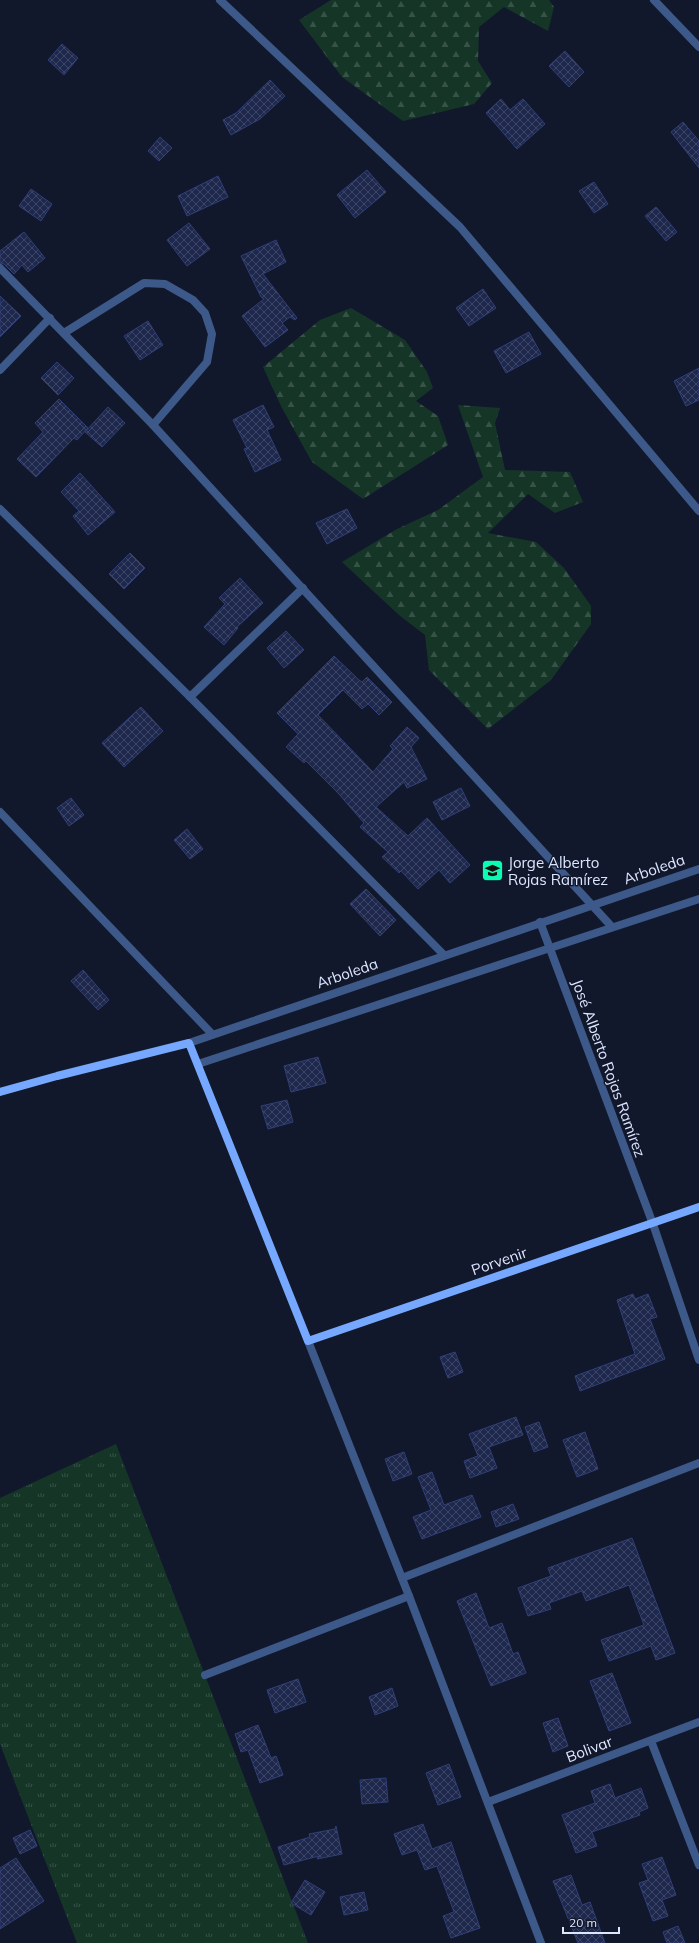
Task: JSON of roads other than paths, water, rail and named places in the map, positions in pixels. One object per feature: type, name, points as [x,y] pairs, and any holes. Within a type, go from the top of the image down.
[{"type":"street","points":[[220,0],[460,227],[699,511]]},
{"type":"street","points":[[654,0],[699,47]]},
{"type":"street","points":[[0,268],[153,425],[612,927]]},
{"type":"street","points":[[64,332],[144,283],[165,284],[193,300],[205,314],[212,334],[207,362],[153,425]]},
{"type":"street","points":[[0,370],[50,318]]},
{"type":"street","points":[[0,508],[190,697],[444,955]]},
{"type":"street","points":[[190,697],[303,588]]},
{"type":"street","points":[[0,812],[212,1034]]},
{"type":"street","name":"Arboleda","points":[[0,1092],[189,1043],[699,869]]},
{"type":"street","points":[[198,1064],[699,899]]},
{"type":"street","name":"José Alberto Rojas Ramírez","points":[[540,922],[652,1224],[699,1360]]},
{"type":"street","points":[[189,1043],[402,1578],[541,1943]]},
{"type":"street","name":"Porvenir","points":[[308,1341],[699,1207]]},
{"type":"street","points":[[402,1578],[699,1463]]},
{"type":"street","points":[[205,1675],[409,1596]]},
{"type":"street","name":"Bolivar","points":[[488,1802],[699,1722]]},
{"type":"street","points":[[651,1741],[699,1865]]},
{"type":"place","name":"Jorge Alberto Rojas Ramírez","points":[[493,871]]}]
